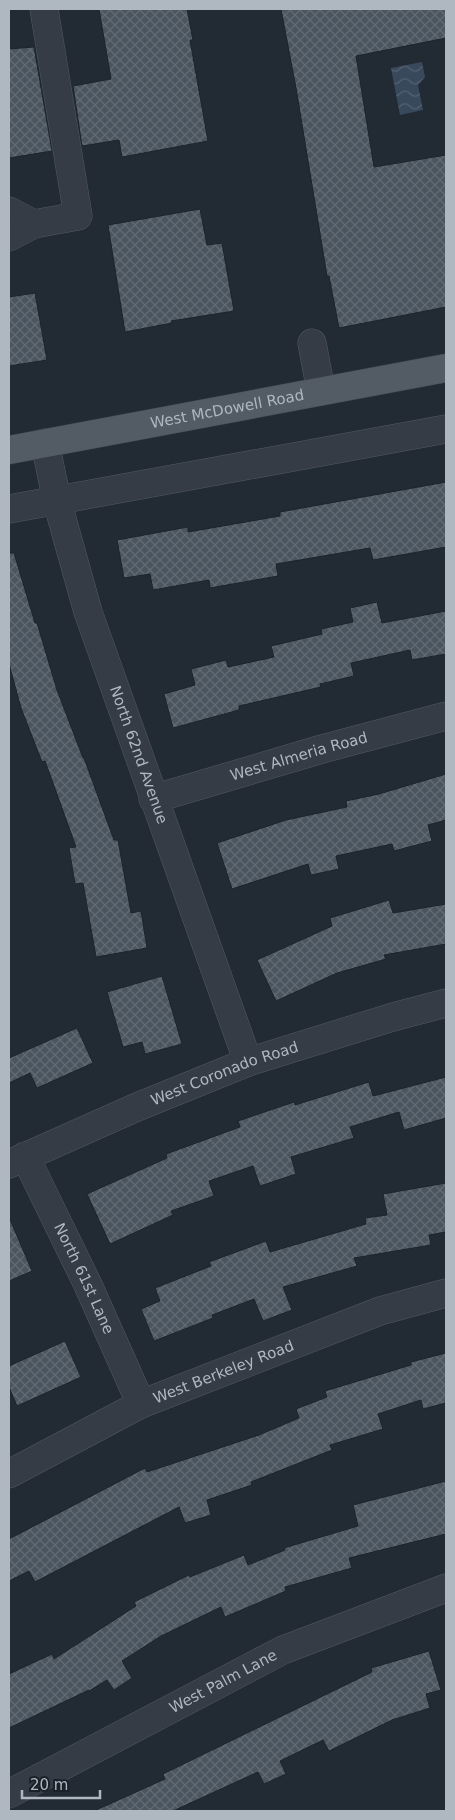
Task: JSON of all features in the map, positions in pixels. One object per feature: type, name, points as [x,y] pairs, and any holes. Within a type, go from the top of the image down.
[{"type":"main road","name":"West McDowell Road","points":[[9,450],[446,368]]},
{"type":"street","points":[[9,237],[34,224],[78,216],[44,9]]},
{"type":"street","points":[[9,211],[34,224]]},
{"type":"street","points":[[312,343],[321,391]]},
{"type":"street","points":[[9,509],[446,429]]},
{"type":"street","name":"North 62nd Avenue","points":[[44,443],[57,500],[88,612],[248,1062]]},
{"type":"street","name":"West Almeria Road","points":[[153,799],[322,749],[446,716]]},
{"type":"street","name":"West Coronado Road","points":[[17,1160],[248,1062],[392,1016],[446,1002]]},
{"type":"street","name":"North 61st Lane","points":[[17,1160],[88,1285],[141,1404]]},
{"type":"street","name":"West Berkeley Road","points":[[9,1474],[141,1404],[380,1311],[446,1293]]},
{"type":"street","name":"West Palm Lane","points":[[9,1794],[283,1650],[446,1588]]},
{"type":"water","points":[[422,62],[425,77],[418,85],[423,110],[400,115],[391,68]]},
{"type":"building","points":[[99,9],[187,9],[193,40],[190,40],[208,141],[122,157],[119,140],[82,146],[73,86],[111,79]]},
{"type":"building","points":[[281,9],[446,9],[446,38],[356,56],[374,167],[446,155],[446,307],[339,328],[329,276],[327,276]]},
{"type":"building","points":[[34,47],[52,151],[9,158],[9,49]]},
{"type":"building","points":[[200,209],[207,245],[222,243],[234,311],[171,321],[172,323],[125,332],[108,225]]},
{"type":"building","points":[[35,293],[47,360],[9,366],[9,297]]},
{"type":"building","points":[[446,482],[446,547],[373,560],[370,548],[276,564],[278,576],[210,588],[209,580],[153,590],[150,574],[124,578],[117,540],[188,527],[188,532],[280,516],[280,512]]},
{"type":"building","points":[[9,553],[14,553],[57,690],[114,840],[118,840],[131,913],[141,911],[147,948],[96,957],[83,883],[75,884],[69,848],[76,847],[45,761],[42,762],[21,708],[9,664]]},
{"type":"building","points":[[377,602],[382,623],[446,611],[446,654],[412,660],[410,650],[351,663],[354,676],[320,684],[321,687],[239,706],[239,710],[173,728],[164,694],[195,685],[191,669],[226,660],[228,667],[274,657],[271,646],[322,634],[321,629],[353,622],[350,608]]},
{"type":"building","points":[[446,774],[446,820],[428,825],[432,841],[394,851],[392,844],[336,856],[339,869],[311,875],[308,864],[232,889],[217,843],[286,820],[347,807],[346,801],[379,794]]},
{"type":"building","points":[[389,900],[393,913],[446,904],[446,944],[384,955],[386,959],[337,973],[276,1001],[257,960],[332,926],[330,918]]},
{"type":"building","points":[[162,976],[182,1044],[145,1054],[142,1042],[123,1047],[107,992]]},
{"type":"building","points":[[77,1028],[93,1063],[37,1088],[30,1073],[9,1083],[9,1058]]},
{"type":"building","points":[[446,1077],[446,1118],[404,1130],[399,1112],[350,1127],[354,1138],[291,1157],[296,1174],[260,1186],[253,1166],[209,1181],[214,1196],[171,1211],[173,1215],[110,1244],[87,1194],[167,1158],[166,1154],[240,1127],[238,1121],[294,1102],[295,1105],[369,1082],[373,1096]]},
{"type":"building","points":[[446,1183],[446,1232],[429,1235],[431,1245],[354,1258],[357,1266],[283,1287],[292,1310],[263,1321],[254,1299],[212,1315],[213,1318],[154,1341],[141,1309],[160,1301],[155,1288],[211,1266],[209,1262],[266,1241],[270,1252],[366,1224],[365,1218],[387,1215],[383,1194]]},
{"type":"building","points":[[9,1217],[32,1271],[9,1281]]},
{"type":"building","points":[[65,1341],[81,1377],[17,1406],[9,1387],[9,1366]]},
{"type":"building","points":[[446,1353],[446,1403],[423,1409],[421,1400],[378,1414],[383,1429],[330,1445],[332,1450],[251,1482],[252,1485],[207,1500],[211,1515],[185,1523],[179,1507],[35,1582],[29,1571],[9,1581],[9,1539],[145,1468],[147,1472],[259,1435],[299,1418],[296,1409],[327,1397],[325,1391],[411,1365],[411,1362]]},
{"type":"building","points":[[446,1481],[446,1534],[349,1558],[352,1568],[285,1587],[286,1591],[225,1617],[221,1607],[161,1636],[122,1661],[132,1678],[114,1690],[107,1680],[89,1691],[9,1728],[9,1674],[52,1654],[54,1659],[136,1606],[134,1602],[189,1575],[190,1577],[244,1555],[248,1565],[285,1550],[284,1548],[358,1526],[353,1505]]},
{"type":"building","points":[[429,1651],[441,1690],[426,1694],[430,1708],[392,1720],[329,1751],[323,1740],[280,1761],[286,1774],[264,1784],[258,1772],[173,1811],[94,1811],[165,1779],[163,1774],[372,1672],[371,1668]]}]
